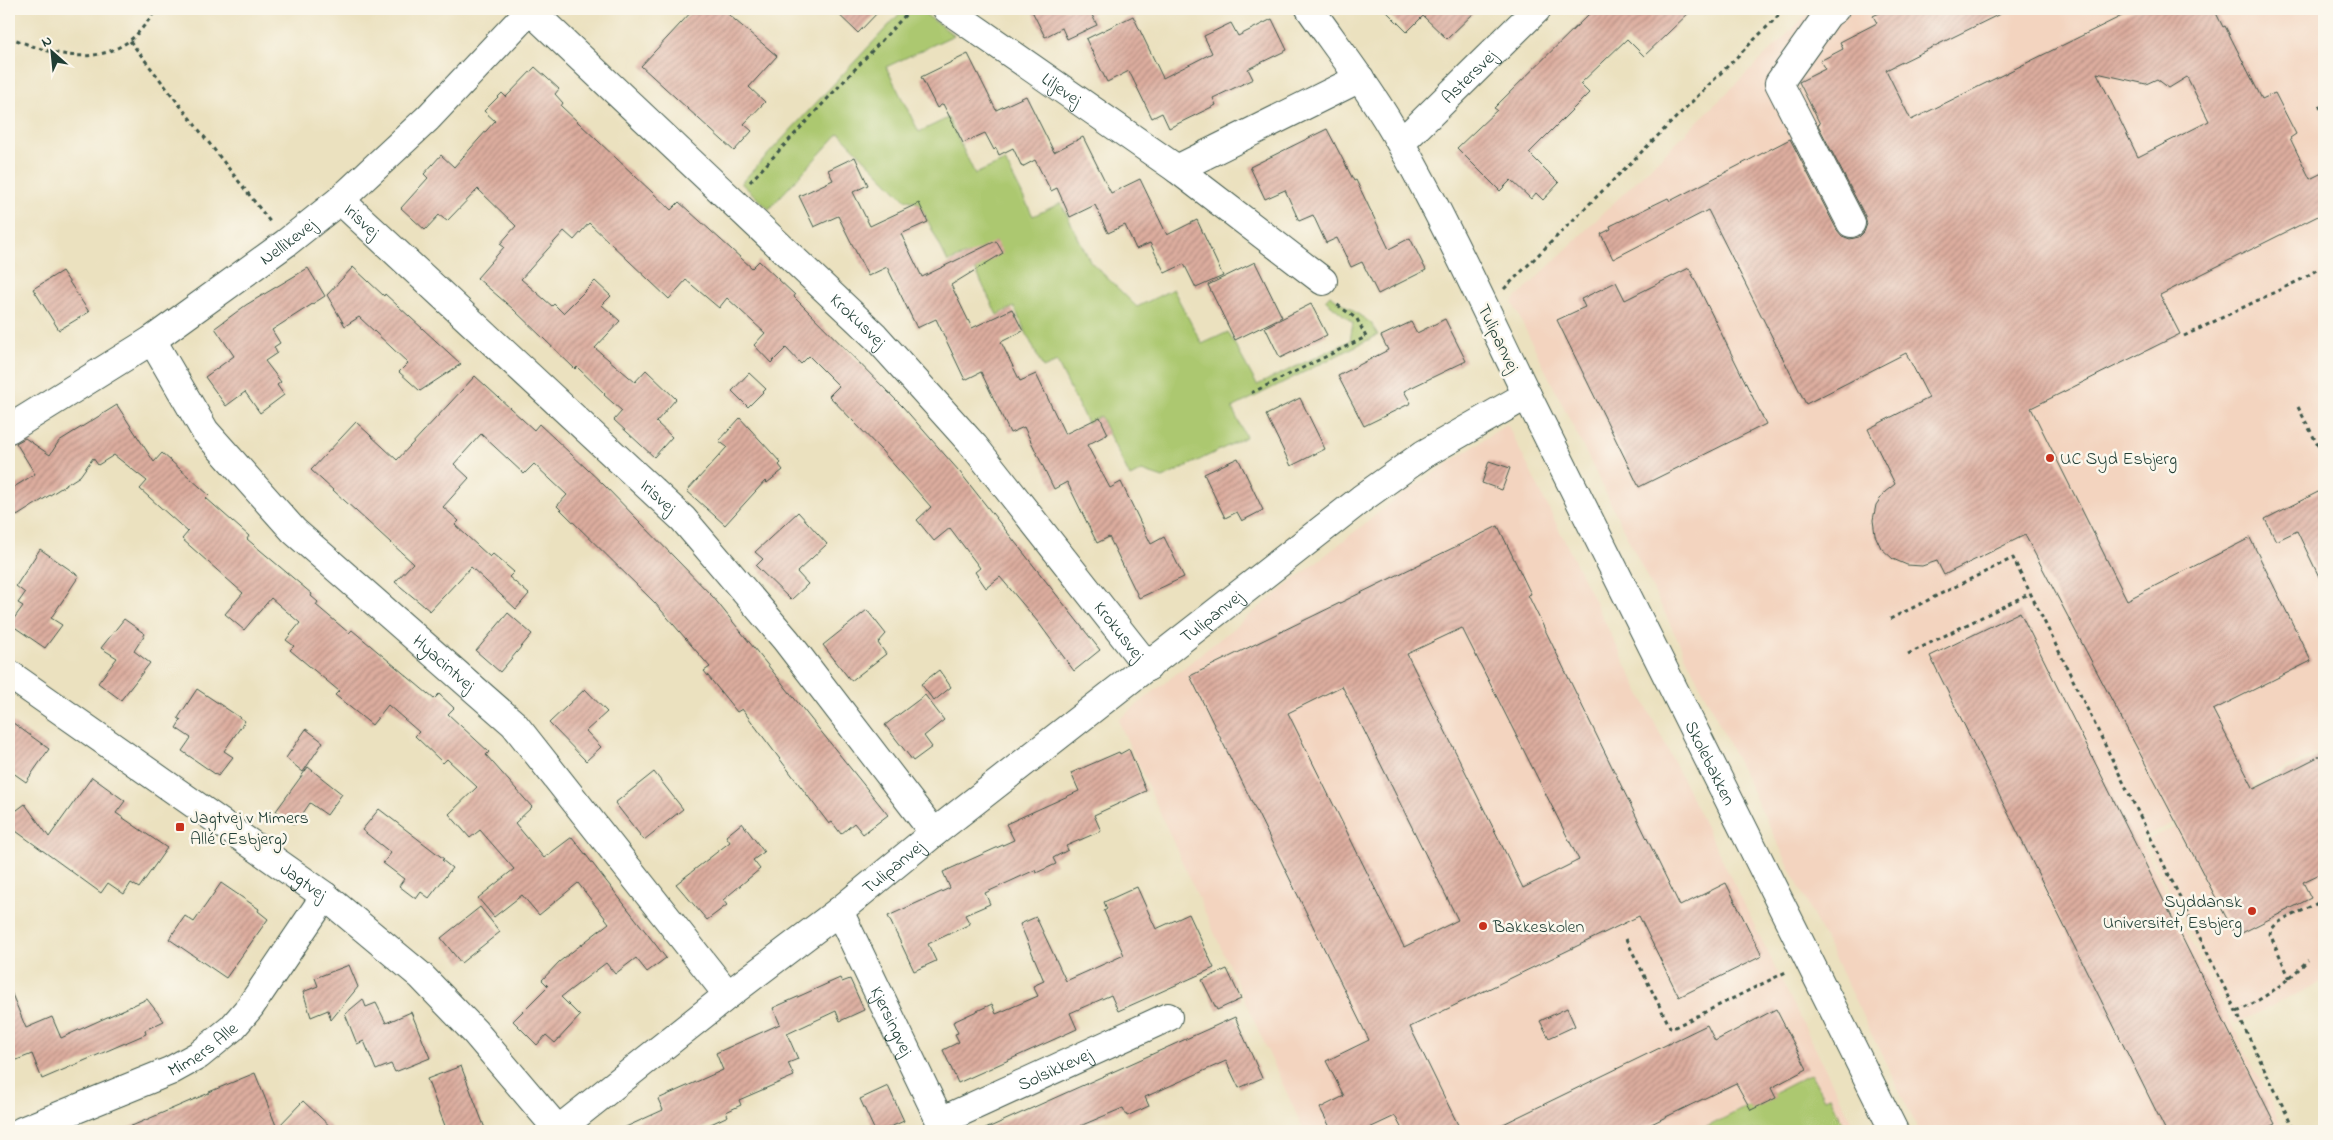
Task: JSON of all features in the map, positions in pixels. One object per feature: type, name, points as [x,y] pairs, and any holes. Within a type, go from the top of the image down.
[{"type":"street","name":"Krokusvej","points":[[531,9],[875,336],[968,438],[1148,667]]},
{"type":"street","name":"Nellikevej","points":[[9,429],[152,340],[286,243],[340,200],[428,118],[531,9]]},
{"type":"street","name":"Liljevej","points":[[947,9],[1177,169],[1323,281]]},
{"type":"street","name":"Tulipanvej","points":[[559,1130],[728,995],[839,911],[934,834],[1382,484],[1424,454],[1527,395],[1401,143],[1360,78],[1310,9]]},
{"type":"street","name":"Astersvej","points":[[1401,143],[1537,9]]},
{"type":"street","points":[[1835,9],[1828,14],[1779,83],[1851,223]]},
{"type":"street","points":[[1177,169],[1360,78]]},
{"type":"street","name":"Irisvej","points":[[340,200],[683,519],[786,640],[934,834]]},
{"type":"street","name":"Hyacintvej","points":[[152,340],[205,431],[294,531],[514,724],[728,995]]},
{"type":"street","name":"Skolebakken","points":[[1527,395],[1894,1131]]},
{"type":"street","name":"Jagtvej","points":[[9,674],[326,896],[421,976],[475,1032],[559,1130]]},
{"type":"street","name":"Mimers Alle","points":[[22,1131],[170,1071],[199,1055],[232,1028],[250,1007],[326,896]]},
{"type":"street","name":"Kjersingvej","points":[[839,911],[943,1126]]},
{"type":"street","name":"Solsikkevej","points":[[943,1126],[1168,1017]]},
{"type":"path","points":[[9,37],[46,52],[81,57],[104,54],[130,40],[157,9]]},
{"type":"path","points":[[732,201],[911,9]]},
{"type":"path","points":[[1482,302],[1502,291],[1785,9]]},
{"type":"path","points":[[130,40],[286,243]]},
{"type":"path","points":[[2319,108],[2324,106]]},
{"type":"path","points":[[2184,336],[2304,278],[2324,265]]},
{"type":"path","points":[[1251,393],[1366,337],[1357,319],[1323,294],[1323,281]]},
{"type":"path","points":[[2298,407],[2324,457]]},
{"type":"path","points":[[1890,619],[2013,558],[2295,1131]]},
{"type":"path","points":[[1908,654],[2030,593]]},
{"type":"path","points":[[2290,979],[2270,934],[2271,930],[2277,923],[2324,900]]},
{"type":"path","points":[[1626,939],[1671,1029],[1809,960]]},
{"type":"path","points":[[2237,1012],[2263,1000],[2290,979],[2308,960]]},
{"type":"shaded area","points":[[1813,9],[2324,9],[2324,750],[2140,839],[2285,1131],[1919,1131],[1512,302]]},
{"type":"shaded area","name":"Bakkeskolen","points":[[1507,424],[1856,1131],[1304,1131],[1118,720],[1397,498]]},
{"type":"shaded area","name":"Syddansk Universitet, Esbjerg","points":[[2324,754],[2324,981],[2235,1024],[2145,841]]},
{"type":"green space","points":[[904,9],[918,9],[954,35],[886,67],[919,132],[948,118],[975,174],[1005,161],[1033,216],[1061,203],[1090,261],[1137,307],[1173,289],[1202,344],[1228,332],[1257,385],[1350,341],[1353,323],[1325,300],[1330,295],[1371,323],[1378,335],[1232,408],[1246,437],[1163,478],[1142,471],[1130,477],[1100,416],[1087,423],[1057,362],[1043,368],[1014,307],[997,315],[968,254],[948,262],[919,203],[904,199],[839,133],[769,209],[741,183]]},
{"type":"green space","points":[[1811,1074],[1824,1098],[1830,1096],[1846,1131],[1699,1131]]},
{"type":"building","points":[[694,9],[722,9],[777,56],[749,87],[765,102],[744,124],[752,131],[734,151],[641,66]]},
{"type":"building","points":[[833,9],[881,9],[858,33]]},
{"type":"building","points":[[1031,9],[1100,9],[1091,13],[1097,25],[1067,39],[1062,28],[1045,37]]},
{"type":"building","points":[[1384,9],[1478,9],[1447,39],[1423,16],[1407,32]]},
{"type":"building","points":[[1594,9],[1693,9],[1644,56],[1627,39],[1580,84],[1589,93],[1529,153],[1559,183],[1543,200],[1536,193],[1531,199],[1511,180],[1500,191],[1457,148],[1497,110],[1494,108]]},
{"type":"building","points":[[1887,9],[2010,9],[1886,70],[1911,120],[2136,9],[2214,9],[2223,27],[2225,26],[2262,99],[2275,93],[2296,134],[2290,138],[2310,179],[2324,172],[2324,213],[2160,295],[2180,334],[2031,408],[2127,600],[2250,538],[2311,661],[2213,710],[2254,789],[2324,754],[2324,872],[2303,882],[2311,898],[2236,936],[2025,535],[1944,575],[1937,561],[1922,566],[1907,565],[1893,559],[1881,548],[1875,535],[1873,520],[1876,505],[1885,492],[1895,484],[1868,429],[1929,398],[1906,353],[1806,404],[1708,210],[1613,259],[1601,234],[1611,229],[1610,226],[1668,198],[1670,201],[1790,139],[1837,230],[1842,236],[1850,239],[1859,237],[1864,232],[1867,224],[1865,216],[1818,125],[1820,124],[1799,82],[1825,69],[1820,61],[1843,49],[1840,42],[1877,23],[1873,16]],"holes":[[[2097,73],[2146,84],[2157,79],[2169,88],[2187,77],[2209,121],[2138,157]]]},
{"type":"building","points":[[1133,16],[1163,78],[1212,53],[1204,36],[1231,23],[1238,36],[1272,19],[1287,50],[1248,69],[1253,79],[1213,98],[1216,105],[1169,128],[1162,113],[1152,118],[1129,71],[1107,82],[1086,39]]},
{"type":"building","points":[[968,54],[996,110],[1026,96],[1054,152],[1083,137],[1111,193],[1140,179],[1167,235],[1197,220],[1223,276],[1196,288],[1184,264],[1165,273],[1150,243],[1136,249],[1125,225],[1108,233],[1095,205],[1070,217],[1057,188],[1051,191],[1035,160],[1022,167],[1013,148],[999,155],[996,148],[994,150],[985,133],[963,143],[943,104],[937,108],[921,77]]},
{"type":"building","points":[[535,67],[559,89],[555,94],[563,103],[561,106],[671,210],[679,202],[752,268],[759,261],[795,295],[794,297],[903,407],[959,471],[1100,650],[1074,671],[1038,622],[1000,577],[986,588],[975,572],[980,568],[950,528],[934,541],[917,520],[931,507],[881,450],[829,396],[839,386],[809,356],[801,364],[786,348],[771,363],[754,345],[765,333],[727,298],[719,308],[686,280],[669,299],[589,223],[574,240],[564,231],[521,279],[563,313],[595,281],[611,296],[602,305],[620,321],[595,348],[635,382],[646,370],[676,399],[656,422],[672,437],[654,457],[614,420],[622,411],[577,367],[575,369],[513,309],[477,278],[504,247],[500,244],[516,226],[478,189],[447,221],[439,215],[425,230],[401,208],[428,178],[424,174],[441,155],[454,167],[495,121],[484,111],[502,93],[506,97]]},
{"type":"building","points":[[1327,129],[1354,181],[1356,180],[1389,249],[1410,238],[1426,270],[1378,294],[1362,262],[1351,267],[1337,238],[1326,243],[1313,215],[1299,221],[1285,190],[1265,199],[1250,167]]},
{"type":"building","points":[[855,157],[868,185],[853,192],[870,226],[919,203],[928,222],[901,234],[922,277],[996,241],[1003,253],[951,285],[972,328],[1012,309],[1023,331],[1001,342],[1020,381],[1036,374],[1065,434],[1100,417],[1108,434],[1087,445],[1110,488],[1121,482],[1151,544],[1164,537],[1184,577],[1139,598],[1109,537],[1097,543],[1067,482],[1054,489],[1024,427],[1010,433],[981,372],[965,380],[936,319],[917,328],[887,267],[868,276],[838,216],[814,227],[799,196],[833,180],[828,170]]},
{"type":"building","points":[[1255,262],[1282,317],[1235,340],[1208,285]]},
{"type":"building","points":[[353,267],[461,364],[420,391],[399,372],[408,363],[359,317],[345,326],[327,295]]},
{"type":"building","points":[[308,268],[325,296],[272,330],[280,343],[274,347],[277,353],[265,361],[281,382],[277,385],[284,395],[260,413],[245,392],[226,406],[205,377],[234,356],[215,328],[246,305]]},
{"type":"building","points":[[1689,268],[1766,424],[1639,487],[1557,320],[1585,307],[1581,299],[1616,282],[1625,300]]},
{"type":"building","points":[[62,271],[89,312],[59,330],[33,289]]},
{"type":"building","points":[[1311,304],[1327,335],[1280,358],[1265,327]]},
{"type":"building","points":[[1445,319],[1466,361],[1404,391],[1411,403],[1364,426],[1338,376],[1388,350],[1381,336],[1411,322],[1417,333]]},
{"type":"building","points":[[749,373],[766,389],[748,407],[732,391]]},
{"type":"building","points":[[475,376],[534,430],[539,424],[603,484],[713,597],[888,815],[863,834],[854,823],[841,834],[832,822],[829,824],[742,709],[737,712],[704,671],[710,667],[655,603],[557,506],[567,495],[534,464],[524,474],[481,434],[454,464],[469,478],[443,507],[459,521],[455,525],[490,557],[493,554],[514,572],[509,577],[529,594],[516,609],[471,567],[430,611],[395,582],[413,563],[311,470],[356,422],[397,460]]},
{"type":"building","points":[[1300,398],[1325,449],[1291,466],[1266,415]]},
{"type":"building","points":[[117,405],[154,462],[162,453],[209,495],[206,498],[249,536],[247,539],[312,594],[311,596],[318,602],[316,605],[349,633],[352,630],[434,699],[439,694],[454,708],[448,714],[489,752],[486,755],[532,807],[515,823],[544,858],[572,837],[666,958],[647,972],[636,958],[615,974],[606,963],[561,997],[580,1016],[555,1043],[546,1035],[537,1045],[513,1021],[548,986],[542,980],[559,962],[609,923],[578,883],[539,915],[522,895],[494,917],[478,898],[514,869],[480,830],[470,838],[449,814],[477,787],[447,759],[443,763],[415,736],[419,732],[388,705],[372,725],[335,695],[339,691],[290,650],[294,646],[286,640],[300,623],[271,598],[244,630],[225,614],[243,593],[182,539],[188,532],[140,489],[147,481],[114,455],[98,465],[93,458],[80,476],[17,516],[9,502],[9,490],[35,474],[16,443],[25,438],[50,455],[59,441]]},
{"type":"building","points":[[740,418],[781,463],[779,465],[783,470],[767,483],[765,481],[725,525],[687,491],[727,447],[719,441]]},
{"type":"building","points":[[1238,458],[1263,510],[1242,521],[1237,512],[1225,518],[1204,474]]},
{"type":"building","points":[[1489,461],[1510,468],[1502,490],[1482,483]]},
{"type":"building","points":[[2324,489],[2324,587],[2297,531],[2276,541],[2265,519]]},
{"type":"building","points":[[798,512],[827,544],[797,572],[808,584],[791,600],[756,566],[763,559],[755,552]]},
{"type":"building","points":[[1498,526],[1531,594],[1528,595],[1680,906],[1726,883],[1762,956],[1679,997],[1639,916],[1410,1027],[1461,1131],[1403,1131],[1395,1116],[1363,1131],[1332,1131],[1320,1108],[1344,1096],[1326,1061],[1369,1040],[1190,676]],"holes":[[[1462,628],[1579,860],[1523,888],[1407,654]],[[1342,686],[1458,920],[1404,947],[1288,713]]]},
{"type":"building","points":[[40,549],[79,576],[51,618],[62,625],[45,648],[10,624],[23,606],[18,603],[25,593],[16,586]]},
{"type":"building","points":[[867,610],[886,634],[878,643],[886,654],[851,681],[823,645]]},
{"type":"building","points":[[2020,612],[2275,1124],[2260,1131],[2166,1131],[1930,656]]},
{"type":"building","points":[[508,613],[532,634],[500,672],[476,651]]},
{"type":"building","points":[[124,619],[145,634],[134,651],[150,663],[121,700],[98,683],[117,658],[101,648]]},
{"type":"building","points":[[939,670],[951,687],[934,701],[921,684]]},
{"type":"building","points":[[197,689],[245,721],[224,751],[233,757],[218,776],[182,751],[191,738],[176,728],[181,720],[178,718]]},
{"type":"building","points":[[585,689],[607,712],[586,731],[601,747],[586,761],[549,723]]},
{"type":"building","points":[[925,695],[944,720],[924,736],[932,747],[913,761],[885,725]]},
{"type":"building","points":[[9,720],[49,749],[26,782],[9,770]]},
{"type":"building","points":[[306,729],[323,742],[303,772],[286,758]]},
{"type":"building","points":[[1129,749],[1146,791],[1094,815],[1101,831],[1066,846],[1068,850],[1053,858],[1056,864],[1036,873],[1035,870],[985,893],[990,904],[965,915],[970,924],[928,944],[936,961],[914,971],[888,916],[950,888],[943,872],[1014,840],[1006,824],[1079,791],[1071,773]]},
{"type":"building","points":[[308,767],[342,794],[327,815],[310,803],[295,825],[276,811]]},
{"type":"building","points":[[654,772],[683,809],[644,840],[615,803]]},
{"type":"building","points":[[92,777],[125,801],[116,813],[167,848],[139,888],[131,883],[124,894],[108,883],[101,893],[9,826],[9,816],[25,804],[49,837]]},
{"type":"building","points":[[379,809],[444,859],[442,860],[452,868],[429,898],[421,892],[416,899],[399,886],[404,879],[383,863],[391,853],[362,830]]},
{"type":"building","points":[[742,823],[764,852],[753,860],[760,869],[723,900],[727,905],[707,920],[676,884],[730,842],[726,836]]},
{"type":"building","points":[[221,883],[259,909],[258,911],[268,919],[226,978],[169,939],[185,916],[194,922]]},
{"type":"building","points":[[1137,887],[1156,929],[1189,914],[1214,968],[1118,1011],[1111,995],[1070,1013],[1077,1029],[958,1083],[943,1050],[959,1042],[955,1034],[958,1033],[953,1022],[992,1004],[996,1014],[1038,996],[1033,986],[1044,981],[1020,924],[1036,917],[1066,981],[1124,955],[1104,911],[1107,909],[1104,902]]},
{"type":"building","points":[[480,907],[500,932],[461,963],[441,938]]},
{"type":"building","points":[[349,965],[358,987],[331,1020],[328,1010],[311,1017],[303,992],[318,986],[315,978]]},
{"type":"building","points":[[1227,969],[1241,999],[1217,1010],[1202,980]]},
{"type":"building","points":[[840,978],[842,982],[850,979],[864,1010],[840,1021],[836,1011],[787,1034],[798,1059],[788,1063],[794,1076],[739,1100],[741,1105],[726,1112],[728,1116],[696,1131],[617,1131],[663,1110],[658,1099],[723,1070],[716,1053],[780,1024],[773,1008]]},
{"type":"building","points":[[9,987],[26,1028],[52,1017],[61,1038],[147,999],[164,1021],[145,1030],[146,1034],[42,1079],[32,1054],[9,1063]]},
{"type":"building","points":[[363,999],[366,1007],[376,1003],[386,1023],[411,1012],[430,1058],[395,1072],[391,1064],[376,1070],[364,1041],[357,1044],[345,1014]]},
{"type":"building","points":[[1567,1008],[1575,1026],[1549,1038],[1540,1021]]},
{"type":"building","points":[[1776,1009],[1807,1069],[1771,1088],[1776,1098],[1751,1110],[1736,1083],[1637,1131],[1489,1131],[1707,1025],[1715,1041]]},
{"type":"building","points":[[1235,1017],[1262,1078],[1239,1088],[1226,1061],[1145,1097],[1149,1106],[1127,1116],[1123,1108],[1080,1126],[1082,1131],[981,1131]]},
{"type":"building","points":[[461,1066],[486,1131],[447,1131],[427,1079]]},
{"type":"building","points":[[255,1073],[277,1128],[303,1101],[335,1131],[120,1131],[209,1092]]},
{"type":"building","points":[[888,1086],[904,1121],[881,1131],[875,1131],[860,1099]]},
{"type":"place","name":"UC Syd Esbjerg","points":[[2050,458]]},
{"type":"place","name":"Jagtvej v Mimers Allé (Esbjerg)","points":[[180,827]]},
{"type":"place","name":"Syddansk Universitet, Esbjerg","points":[[2252,911]]},
{"type":"place","name":"Bakkeskolen","points":[[1483,926]]}]
